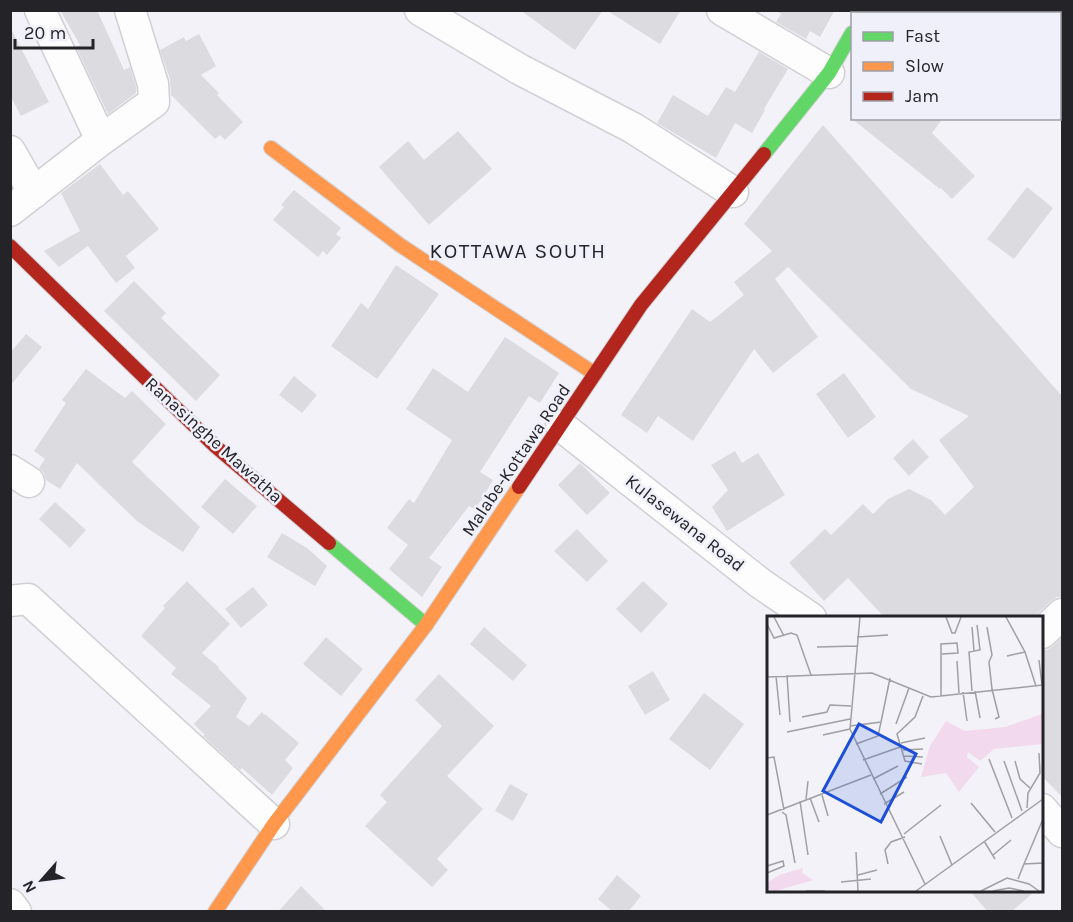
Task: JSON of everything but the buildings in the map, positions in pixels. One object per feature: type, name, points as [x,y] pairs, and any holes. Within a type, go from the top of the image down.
[{"type":"main road","name":"Malabe-Kottawa Road","points":[[215,912],[274,824],[426,626],[641,305],[829,74],[851,35]]},
{"type":"main road","points":[[271,148],[400,244],[596,374]]},
{"type":"main road","name":"Ranasinghe Mawatha","points":[[10,246],[215,446],[426,626]]},
{"type":"street","points":[[40,10],[101,140]]},
{"type":"street","points":[[10,211],[154,102],[153,84],[130,10]]},
{"type":"street","points":[[420,10],[519,69],[633,128],[733,192]]},
{"type":"street","points":[[722,10],[829,74]]},
{"type":"street","points":[[10,152],[34,193]]},
{"type":"street","name":"Kulasewana Road","points":[[561,426],[760,583],[808,616]]},
{"type":"street","points":[[10,601],[28,599],[274,824]]},
{"type":"street","points":[[1043,631],[1062,614]]},
{"type":"street","points":[[1043,811],[1062,832]]},
{"type":"street","points":[[10,904],[16,912]]},
{"type":"traffic: fast","points":[[764,154],[829,73],[851,35]]},
{"type":"traffic: fast","points":[[329,543],[426,625]]},
{"type":"traffic: slow","points":[[271,148],[400,245],[595,374]]},
{"type":"traffic: slow","points":[[215,912],[274,824],[426,625],[519,487]]},
{"type":"traffic: jam","points":[[519,487],[641,305],[764,154]]},
{"type":"traffic: jam","points":[[10,246],[215,446],[329,543]]},
{"type":"district","name":"KOTTAWA SOUTH","points":[[518,251]]}]
